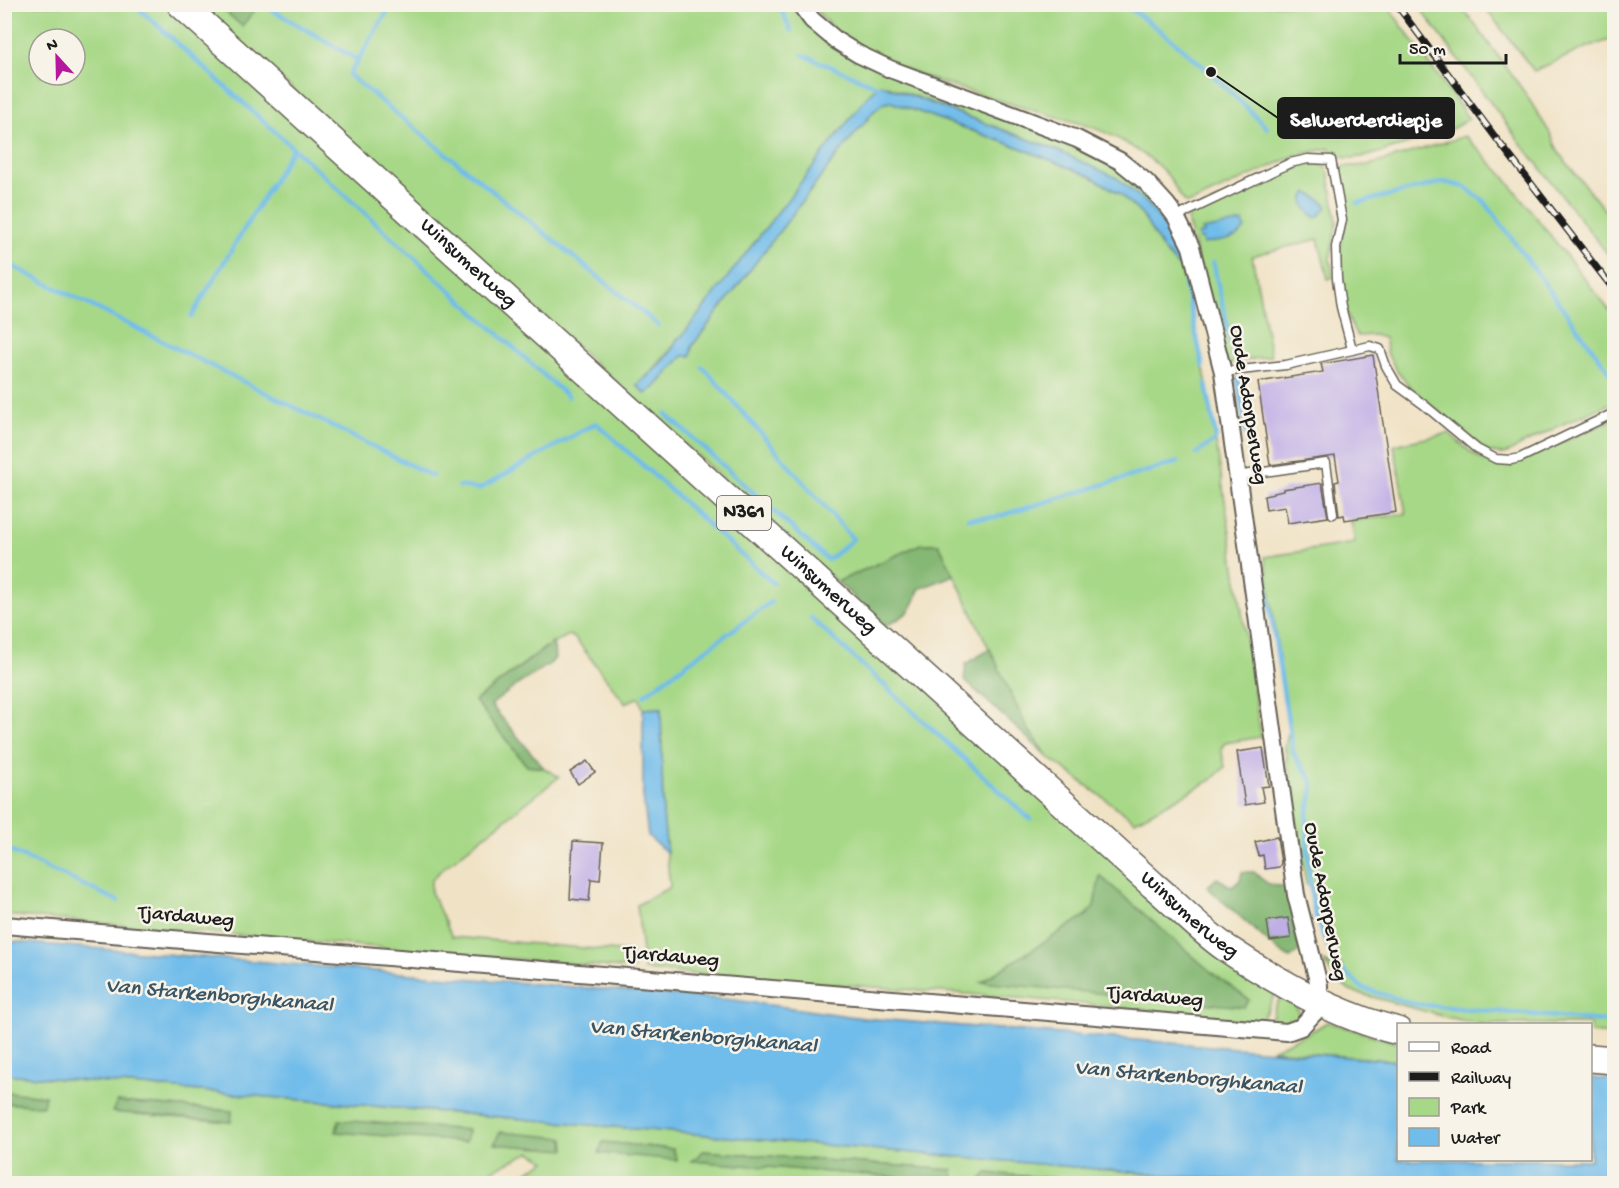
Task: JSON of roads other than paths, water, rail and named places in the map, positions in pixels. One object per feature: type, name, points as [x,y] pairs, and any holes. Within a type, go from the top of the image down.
[{"type":"main road","name":"Winsumerweg","points":[[182,4],[1153,885],[1225,947],[1320,1003],[1366,1023],[1397,1031]]},
{"type":"main road","points":[[1592,1058],[1614,1060]]},
{"type":"street","name":"Oude Adorperweg","points":[[800,4],[812,20],[837,41],[875,63],[1077,139],[1120,161],[1146,182],[1176,217],[1191,247],[1223,372],[1296,895],[1320,1003]]},
{"type":"street","name":"Tjardaweg","points":[[4,925],[1287,1032],[1307,1023],[1320,1003]]},
{"type":"lane","points":[[1176,217],[1290,163],[1308,159],[1331,160],[1341,220],[1336,248],[1337,279],[1341,307],[1352,350]]},
{"type":"lane","points":[[1223,372],[1286,365],[1370,346],[1380,349],[1396,385],[1424,404],[1477,449],[1496,459],[1520,458],[1614,413]]},
{"type":"lane","points":[[1236,476],[1326,463],[1333,514]]},
{"type":"water","points":[[880,84],[1054,149],[1117,178],[1147,203],[1177,241],[1181,266],[1177,265],[1164,251],[1142,215],[1119,193],[1090,176],[1018,147],[891,102],[884,103],[874,111],[840,152],[692,346],[691,356],[683,356],[654,388],[645,394],[637,385],[665,358],[677,339],[682,336],[870,93]]},
{"type":"water","points":[[1307,192],[1324,202],[1327,207],[1317,218],[1305,207],[1303,200]]},
{"type":"water","points":[[1243,222],[1245,228],[1233,238],[1203,244],[1202,239],[1199,239],[1198,235],[1204,233],[1202,230]]},
{"type":"water","points":[[661,708],[663,815],[667,853],[648,836],[643,796],[643,709]]},
{"type":"water","name":"Van Starkenborghkanaal","points":[[4,941],[734,1000],[863,1018],[1397,1061],[1397,1161],[1592,1161],[1592,1078],[1614,1080],[1614,1183],[1259,1183],[5,1074]]},
{"type":"waterway","points":[[134,4],[568,397]]},
{"type":"waterway","points":[[262,4],[358,60]]},
{"type":"waterway","points":[[392,4],[349,75],[658,325]]},
{"type":"waterway","points":[[779,4],[791,31]]},
{"type":"waterway","points":[[1123,4],[1180,47],[1216,78],[1267,128]]},
{"type":"waterway","points":[[803,55],[882,88]]},
{"type":"waterway","points":[[191,317],[293,148]]},
{"type":"waterway","points":[[1357,203],[1444,182],[1465,187],[1485,202],[1614,378]]},
{"type":"waterway","points":[[4,262],[432,476]]},
{"type":"waterway","points":[[1213,262],[1234,357]]},
{"type":"waterway","points":[[1185,284],[1203,366]]},
{"type":"waterway","points":[[666,414],[828,560],[853,539],[703,367]]},
{"type":"waterway","points":[[1238,379],[1249,450]]},
{"type":"waterway","points":[[1196,454],[1216,437],[1206,384]]},
{"type":"waterway","points":[[459,486],[479,489],[596,423],[773,583]]},
{"type":"waterway","points":[[968,518],[996,517],[1178,462]]},
{"type":"waterway","points":[[1265,578],[1293,752],[1312,783],[1307,819],[1310,884],[1317,920],[1332,954]]},
{"type":"waterway","points":[[644,695],[771,602]]},
{"type":"waterway","points":[[811,618],[1030,819]]},
{"type":"waterway","points":[[4,848],[118,901]]},
{"type":"waterway","points":[[1343,970],[1362,988],[1414,1004],[1614,1022]]},
{"type":"railway","points":[[1396,4],[1614,290]]},
{"type":"place","name":"Selwerderdiepje","points":[[1211,72]]}]
